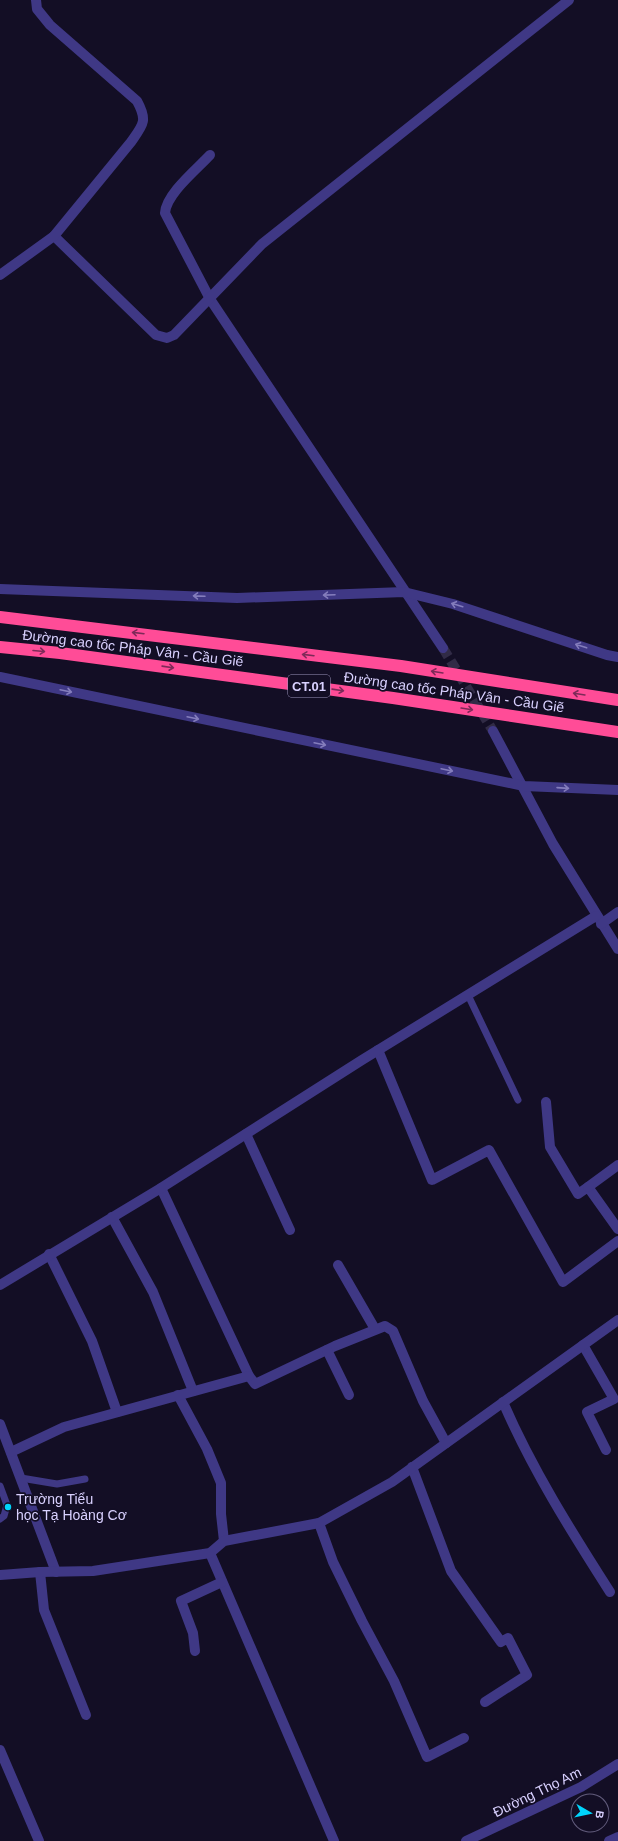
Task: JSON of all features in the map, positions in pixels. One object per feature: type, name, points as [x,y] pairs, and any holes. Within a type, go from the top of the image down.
[{"type":"highway","name":"Đường cao tốc Pháp Vân - Cầu Giẽ","points":[[0,617],[401,666],[618,700]]},
{"type":"highway","name":"Đường cao tốc Pháp Vân - Cầu Giẽ","points":[[0,647],[68,654],[386,697],[618,732]]},
{"type":"street","points":[[0,275],[54,236],[131,142],[142,126],[144,118],[143,112],[137,101],[50,25],[37,9],[36,0]]},
{"type":"street","points":[[54,236],[156,335],[162,337],[174,335],[262,244],[569,0]]},
{"type":"street","points":[[210,155],[172,195],[166,206],[165,213],[210,299],[404,592],[443,648]]},
{"type":"street","points":[[0,589],[237,598],[404,592],[453,604],[607,655],[618,657]]},
{"type":"street","points":[[0,677],[524,786],[618,790]]},
{"type":"street","points":[[493,731],[524,786],[553,844],[618,949]]},
{"type":"street","points":[[0,1285],[49,1254],[161,1188],[378,1050],[468,995],[599,920],[618,912]]},
{"type":"street","points":[[378,1050],[432,1180],[489,1150],[563,1282],[618,1241]]},
{"type":"street","points":[[546,1102],[550,1147],[578,1194],[618,1165]]},
{"type":"street","points":[[246,1134],[290,1230]]},
{"type":"street","points":[[588,1187],[618,1229]]},
{"type":"street","points":[[161,1188],[249,1376],[255,1384],[327,1350],[384,1326],[393,1331],[423,1401],[446,1443]]},
{"type":"street","points":[[112,1217],[153,1292],[194,1391]]},
{"type":"street","points":[[49,1254],[92,1341],[117,1412]]},
{"type":"street","points":[[338,1266],[375,1329]]},
{"type":"street","points":[[0,1575],[40,1572],[93,1571],[210,1553],[224,1541],[320,1523],[392,1482],[618,1320]]},
{"type":"street","points":[[582,1345],[614,1399],[587,1412],[606,1450]]},
{"type":"street","points":[[327,1350],[349,1395]]},
{"type":"street","points":[[11,1452],[64,1427],[249,1376]]},
{"type":"street","points":[[178,1395],[207,1449],[221,1483],[221,1514],[224,1541]]},
{"type":"street","points":[[503,1402],[522,1445],[574,1536],[610,1592]]},
{"type":"street","points":[[0,1424],[56,1572]]},
{"type":"street","points":[[412,1467],[451,1571],[501,1642],[508,1638],[527,1675],[485,1702]]},
{"type":"street","points":[[320,1523],[333,1562],[394,1681],[427,1757],[464,1738]]},
{"type":"street","points":[[210,1553],[334,1841]]},
{"type":"street","points":[[40,1572],[44,1610],[86,1715]]},
{"type":"street","points":[[195,1651],[193,1634],[181,1601],[222,1582]]},
{"type":"street","points":[[0,1750],[39,1841]]},
{"type":"street","name":"Đường Thọ Am","points":[[466,1841],[582,1787],[618,1764]]},
{"type":"street","points":[[609,1841],[618,1837]]},
{"type":"lane","points":[[468,995],[518,1100]]},
{"type":"lane","points":[[21,1478],[57,1484],[85,1479]]},
{"type":"lane","points":[[0,1486],[7,1505],[4,1516],[0,1519]]},
{"type":"tunnel","points":[[443,648],[493,731]]},
{"type":"place","name":"Trường Tiểu học Tạ Hoàng Cơ","points":[[8,1507]]}]
